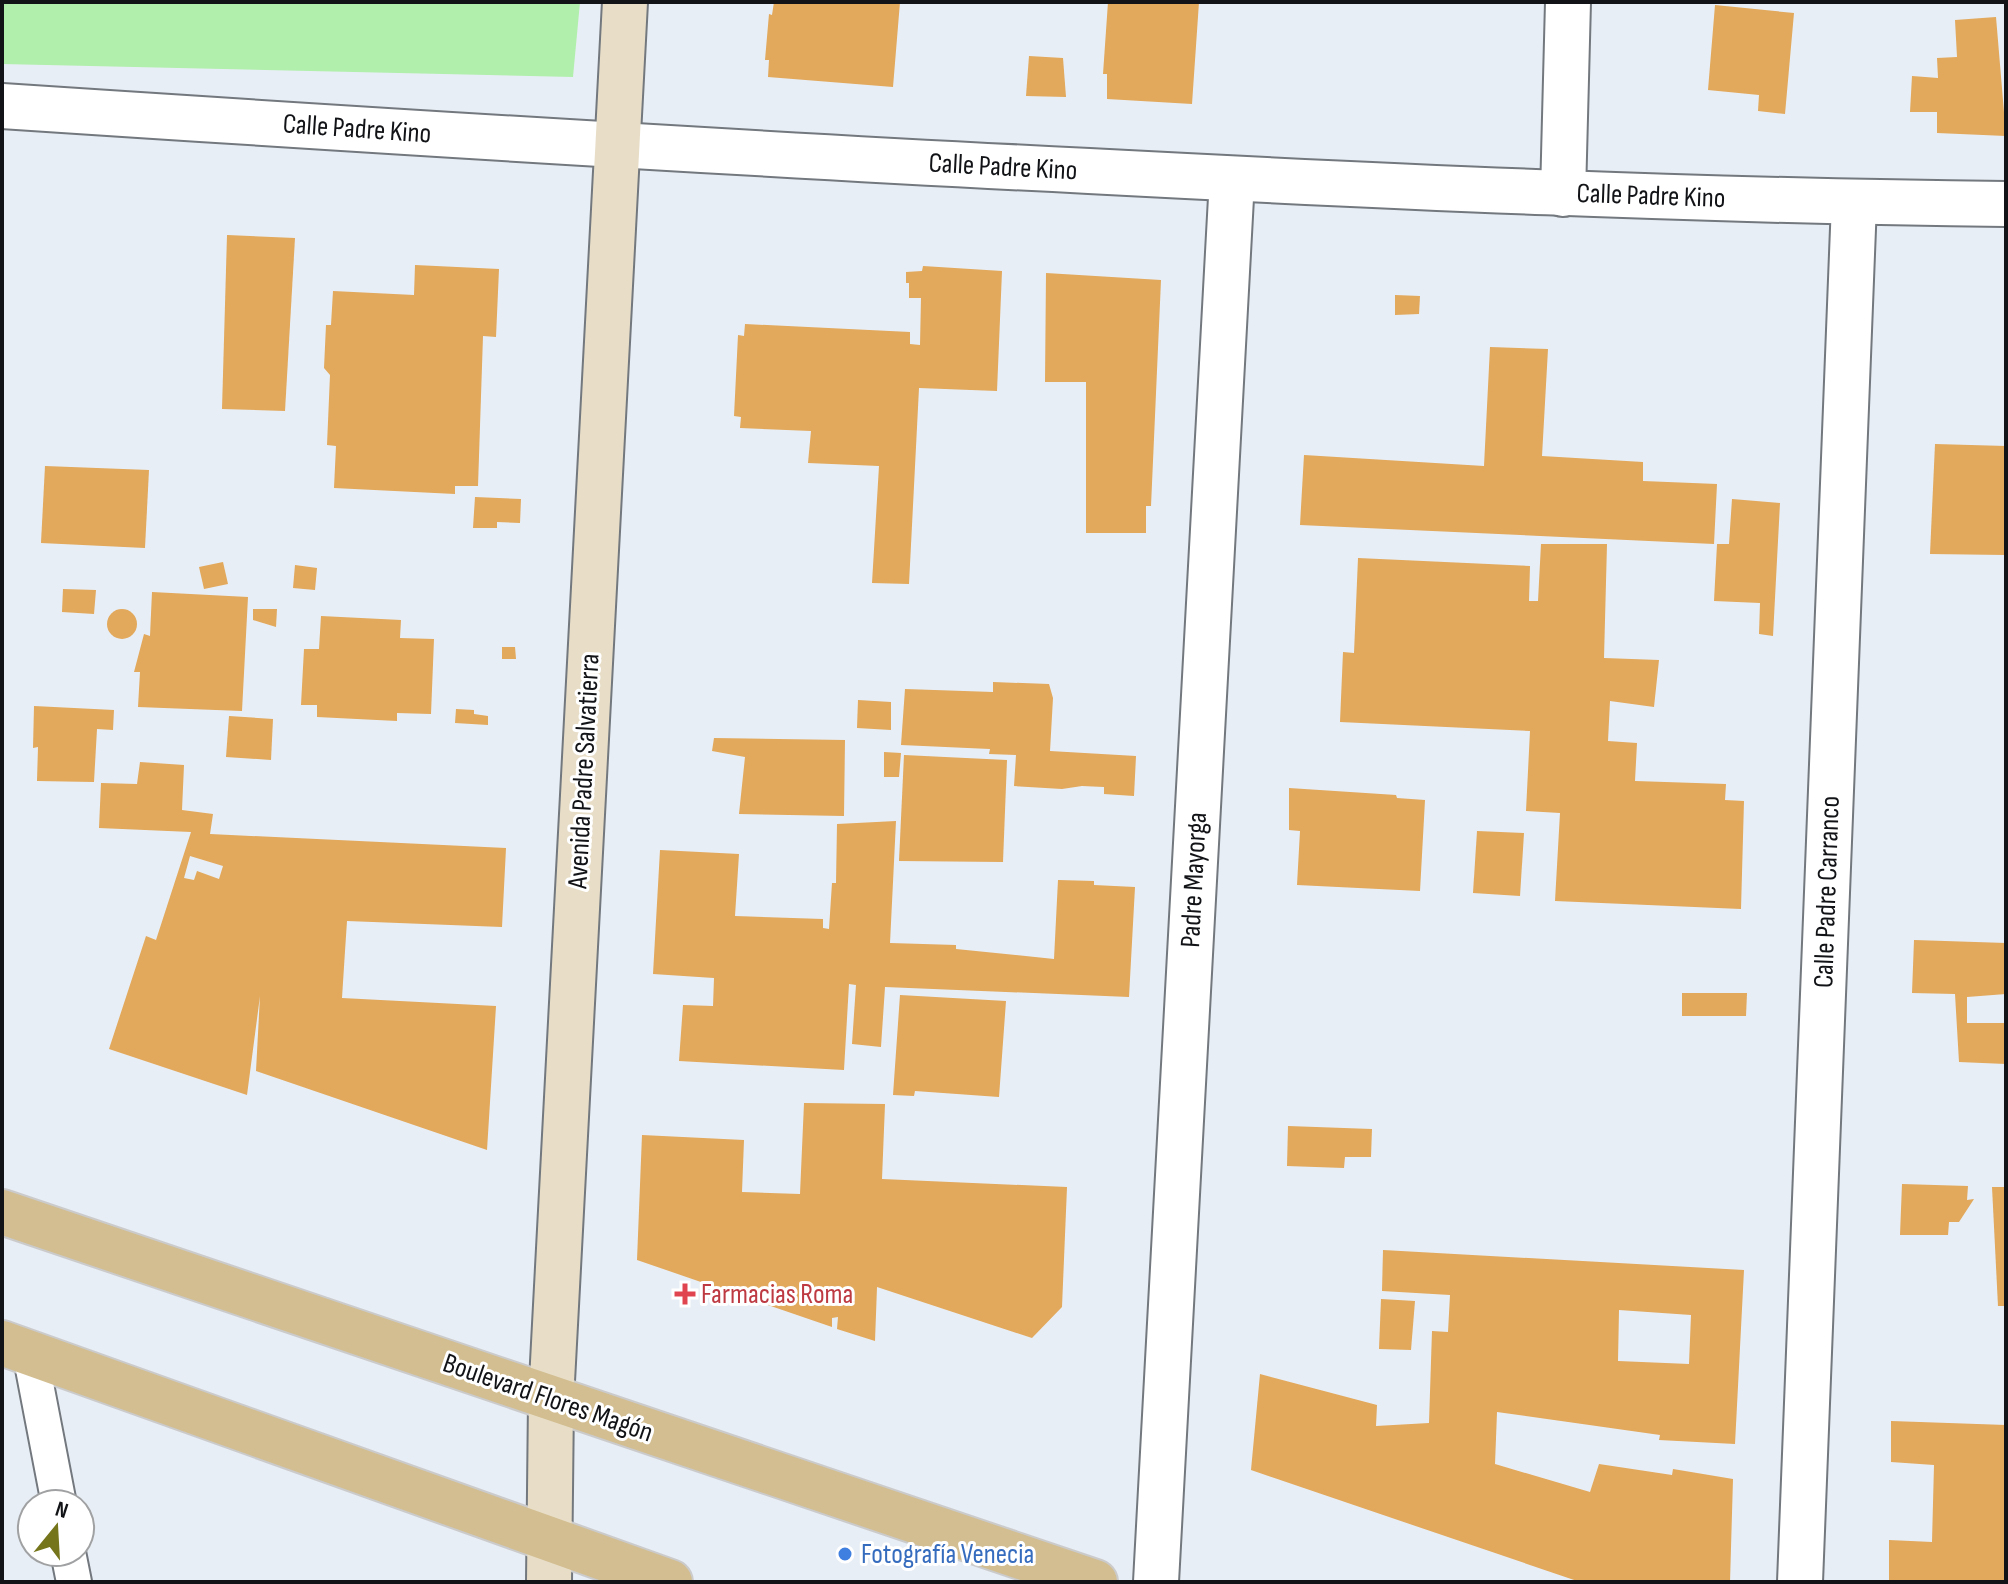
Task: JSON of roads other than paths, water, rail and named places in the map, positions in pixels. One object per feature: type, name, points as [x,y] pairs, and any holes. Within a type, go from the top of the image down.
[{"type":"main road","name":"Avenida Padre Salvatierra","points":[[549,1561],[551,1400],[625,2]]},
{"type":"main road","name":"Boulevard Flores Magón","points":[[2,1212],[1095,1582]]},
{"type":"main road","points":[[16,1348],[549,1561],[670,1582]]},
{"type":"street","points":[[1563,194],[1568,2]]},
{"type":"street","name":"Calle Padre Kino","points":[[2,106],[617,147],[1232,179],[1563,194],[1854,203],[2006,204]]},
{"type":"street","name":"Padre Mayorga","points":[[1156,1582],[1232,179]]},
{"type":"street","name":"Calle Padre Carranco","points":[[1800,1582],[1854,203]]},
{"type":"lane","points":[[16,1348],[55,1488]]},
{"type":"place","name":"Farmacias Roma","points":[[685,1294]]},
{"type":"place","name":"Fotografía Venecia","points":[[845,1554]]}]
